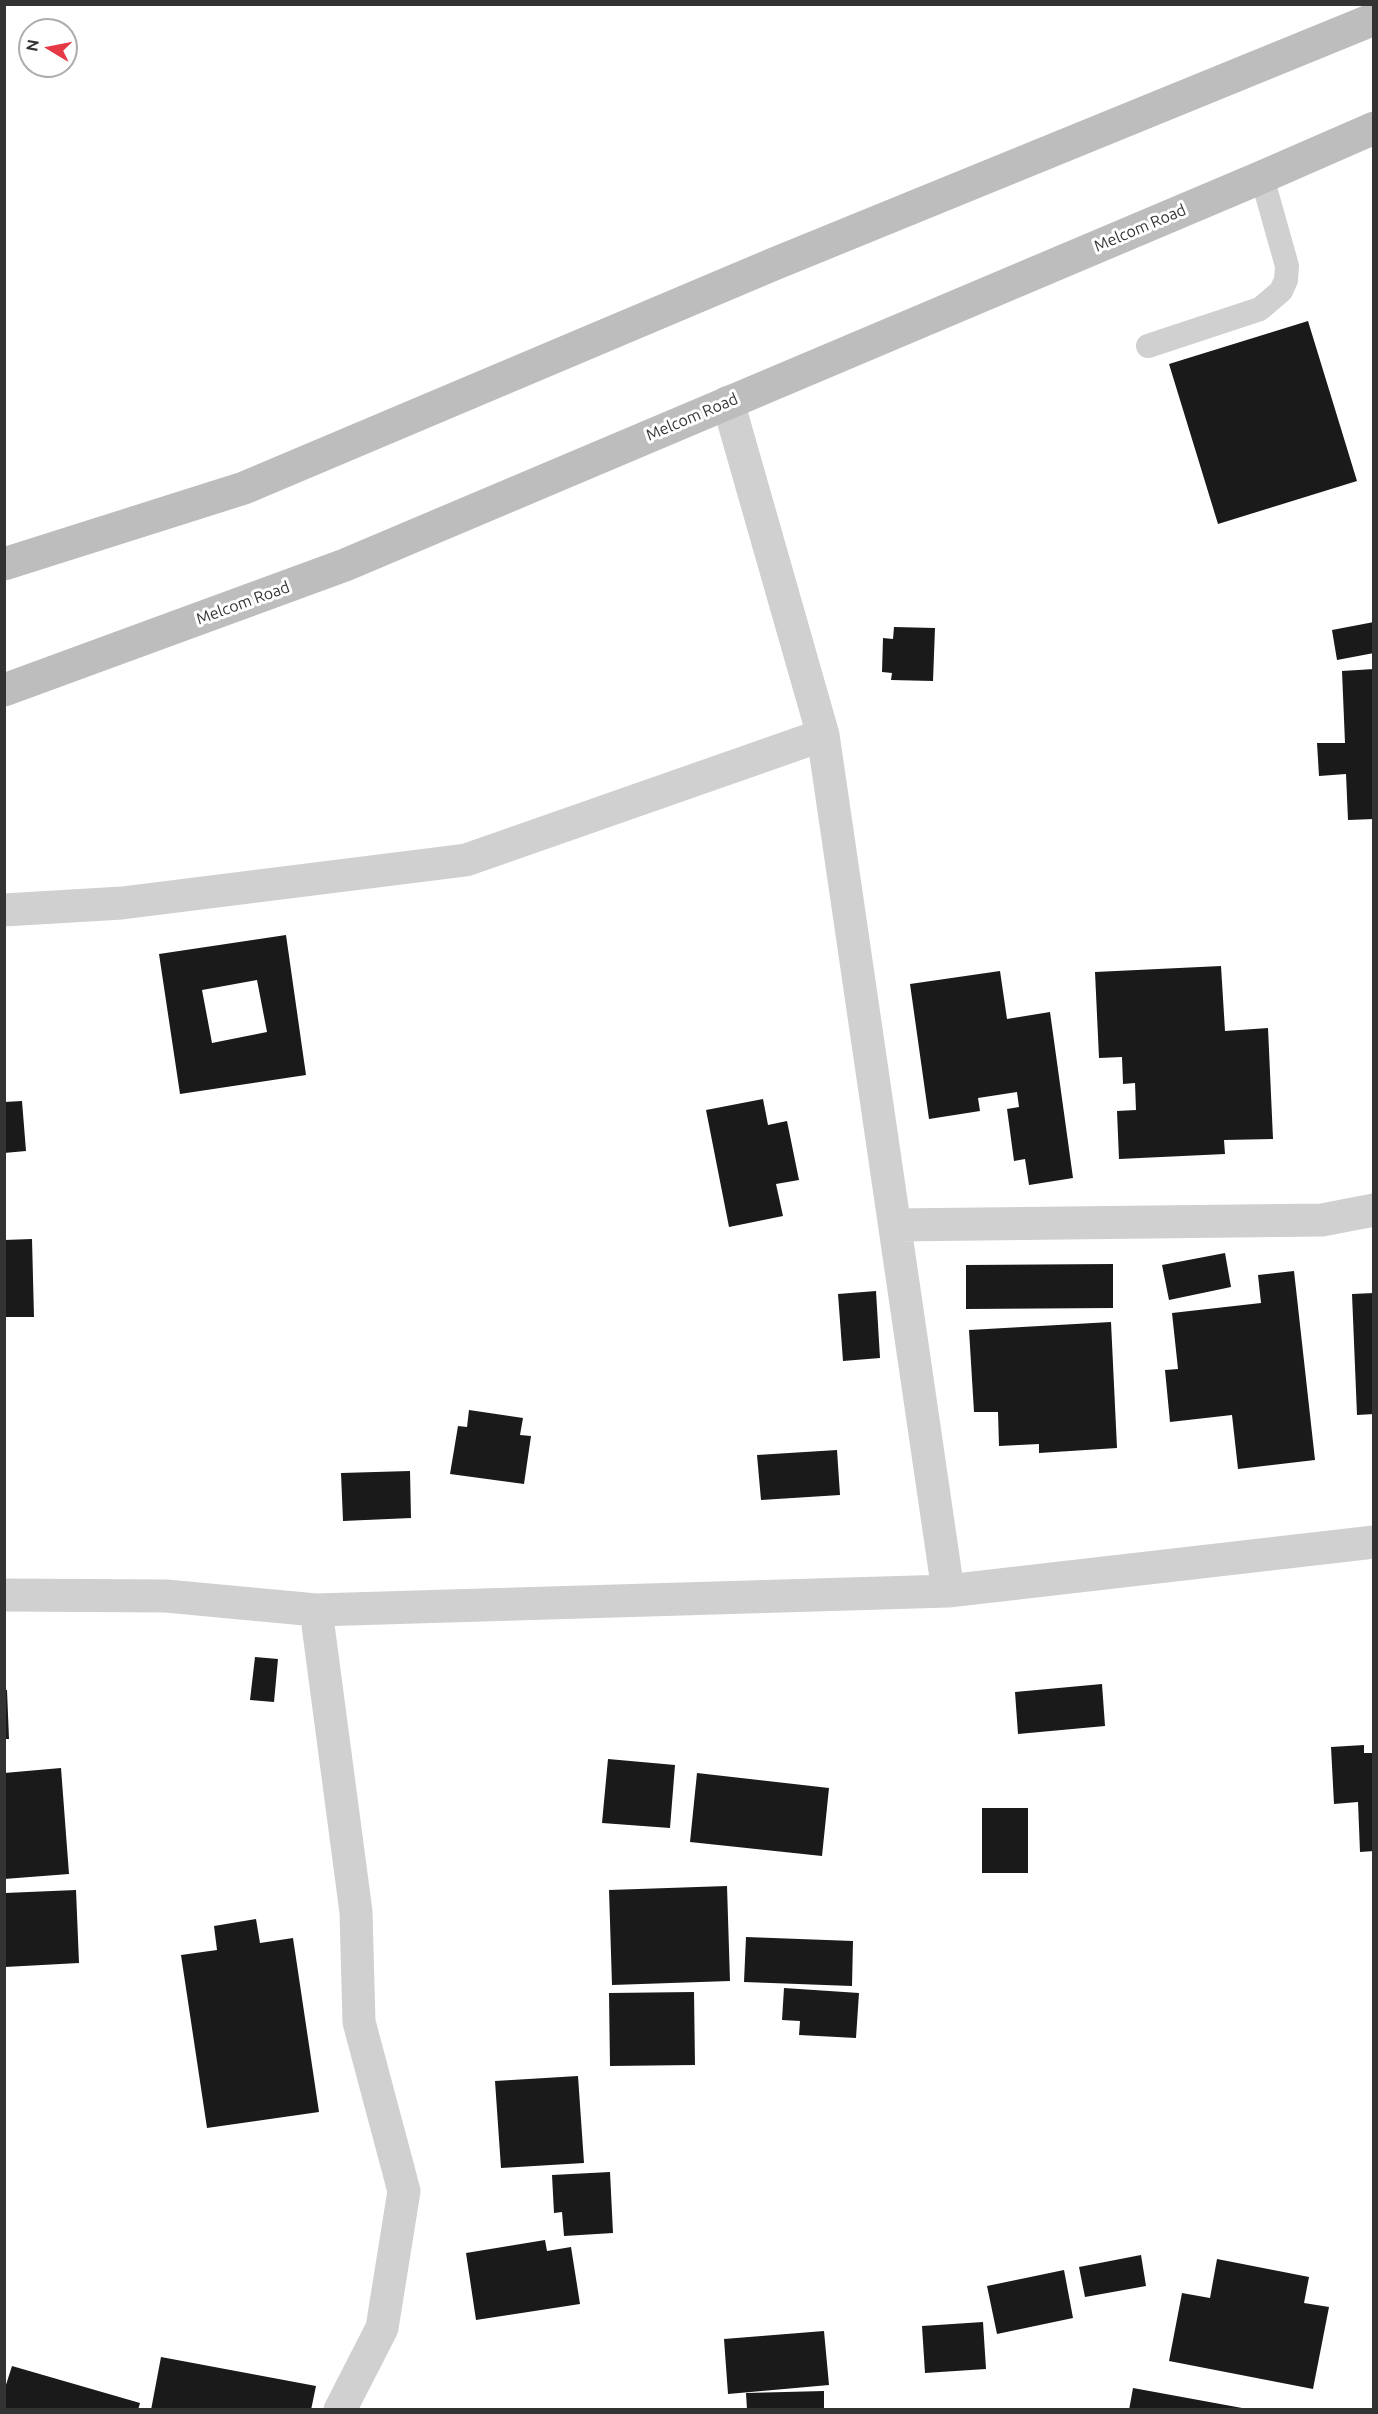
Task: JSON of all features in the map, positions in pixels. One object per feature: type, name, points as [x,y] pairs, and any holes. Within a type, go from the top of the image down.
[{"type":"main road","points":[[4,564],[244,488],[774,264],[1374,19]]},
{"type":"main road","name":"Melcom Road","points":[[4,690],[345,565],[1374,128]]},
{"type":"street","points":[[728,402],[823,735],[948,1591]]},
{"type":"street","points":[[4,910],[122,903],[465,860],[823,735]]},
{"type":"street","points":[[895,1225],[1322,1220],[1374,1210]]},
{"type":"street","points":[[4,1595],[166,1596],[316,1610],[948,1591],[1374,1542]]},
{"type":"street","points":[[316,1610],[356,1912],[359,2022],[404,2191],[382,2328],[340,2409]]},
{"type":"lane","points":[[1148,346],[1260,309],[1271,302],[1281,291],[1286,280],[1287,266],[1262,177]]},
{"type":"building","points":[[1308,321],[1357,481],[1218,524],[1169,364]]},
{"type":"building","points":[[1374,622],[1374,653],[1337,660],[1332,630]]},
{"type":"building","points":[[894,627],[935,628],[933,681],[891,680],[892,673],[882,672],[883,638],[893,639]]},
{"type":"building","points":[[1374,669],[1374,819],[1348,820],[1346,774],[1319,776],[1317,743],[1345,743],[1342,671]]},
{"type":"building","points":[[286,935],[306,1075],[180,1094],[159,954]],"holes":[[[257,980],[267,1032],[212,1043],[202,990]]]},
{"type":"building","points":[[1221,966],[1225,1031],[1268,1028],[1273,1139],[1224,1140],[1225,1154],[1119,1159],[1117,1111],[1136,1110],[1135,1083],[1123,1084],[1122,1057],[1099,1058],[1095,972]]},
{"type":"building","points":[[1000,971],[1007,1019],[1050,1012],[1073,1178],[1029,1185],[1025,1159],[1014,1161],[1007,1109],[1019,1107],[1017,1092],[978,1098],[980,1111],[929,1119],[910,984]]},
{"type":"building","points":[[763,1099],[768,1125],[787,1121],[799,1180],[776,1184],[783,1216],[729,1227],[706,1110]]},
{"type":"building","points":[[22,1101],[26,1151],[4,1153],[4,1102]]},
{"type":"building","points":[[32,1239],[34,1317],[4,1317],[4,1240]]},
{"type":"building","points":[[1225,1253],[1231,1287],[1169,1300],[1162,1265]]},
{"type":"building","points":[[1113,1264],[1113,1308],[966,1309],[966,1265]]},
{"type":"building","points":[[1294,1271],[1315,1460],[1238,1469],[1232,1415],[1170,1422],[1165,1370],[1178,1369],[1172,1313],[1261,1303],[1258,1275]]},
{"type":"building","points":[[876,1291],[880,1358],[843,1361],[838,1294]]},
{"type":"building","points":[[1374,1293],[1374,1414],[1357,1415],[1352,1294]]},
{"type":"building","points":[[1111,1322],[1117,1448],[1039,1453],[1039,1444],[999,1446],[998,1412],[974,1412],[969,1330]]},
{"type":"building","points":[[469,1410],[523,1418],[520,1435],[531,1436],[524,1484],[450,1474],[458,1426],[467,1427]]},
{"type":"building","points":[[837,1450],[840,1495],[761,1500],[757,1455]]},
{"type":"building","points":[[410,1471],[411,1518],[343,1521],[341,1473]]},
{"type":"building","points":[[255,1657],[278,1659],[274,1702],[250,1700]]},
{"type":"building","points":[[1102,1684],[1105,1726],[1018,1734],[1015,1692]]},
{"type":"building","points":[[4,1690],[7,1690],[9,1739],[4,1739]]},
{"type":"building","points":[[1364,1745],[1364,1753],[1374,1753],[1374,1851],[1360,1852],[1358,1802],[1334,1804],[1331,1747]]},
{"type":"building","points":[[608,1759],[675,1765],[670,1828],[602,1823]]},
{"type":"building","points":[[61,1768],[69,1874],[4,1879],[4,1773]]},
{"type":"building","points":[[697,1773],[829,1788],[822,1856],[690,1842]]},
{"type":"building","points":[[982,1808],[1028,1808],[1028,1873],[982,1873]]},
{"type":"building","points":[[727,1886],[730,1981],[612,1985],[609,1890]]},
{"type":"building","points":[[76,1890],[79,1963],[5,1967],[5,1893]]},
{"type":"building","points":[[256,1919],[260,1943],[293,1938],[319,2112],[207,2128],[181,1955],[217,1950],[214,1926]]},
{"type":"building","points":[[746,1937],[853,1941],[852,1986],[744,1982]]},
{"type":"building","points":[[784,1988],[859,1993],[856,2038],[799,2035],[800,2021],[782,2020]]},
{"type":"building","points":[[694,1992],[695,2065],[610,2066],[609,1993]]},
{"type":"building","points":[[578,2076],[584,2163],[501,2168],[495,2081]]},
{"type":"building","points":[[610,2172],[613,2233],[564,2236],[562,2212],[554,2213],[552,2175]]},
{"type":"building","points":[[545,2240],[547,2251],[571,2247],[580,2304],[476,2320],[466,2253]]},
{"type":"building","points":[[1141,2255],[1146,2286],[1085,2297],[1079,2267]]},
{"type":"building","points":[[1217,2259],[1309,2277],[1304,2303],[1329,2307],[1313,2389],[1169,2361],[1182,2293],[1210,2298]]},
{"type":"building","points":[[1064,2270],[1073,2318],[997,2334],[987,2286]]},
{"type":"building","points":[[983,2322],[986,2369],[925,2373],[922,2326]]},
{"type":"building","points":[[824,2331],[829,2385],[728,2394],[724,2339]]},
{"type":"building","points":[[161,2357],[316,2386],[311,2410],[151,2410]]},
{"type":"building","points":[[12,2366],[140,2403],[138,2410],[4,2410],[4,2391]]},
{"type":"building","points":[[1133,2388],[1242,2408],[1242,2410],[1129,2410]]},
{"type":"building","points":[[824,2391],[824,2410],[747,2410],[746,2393]]}]
